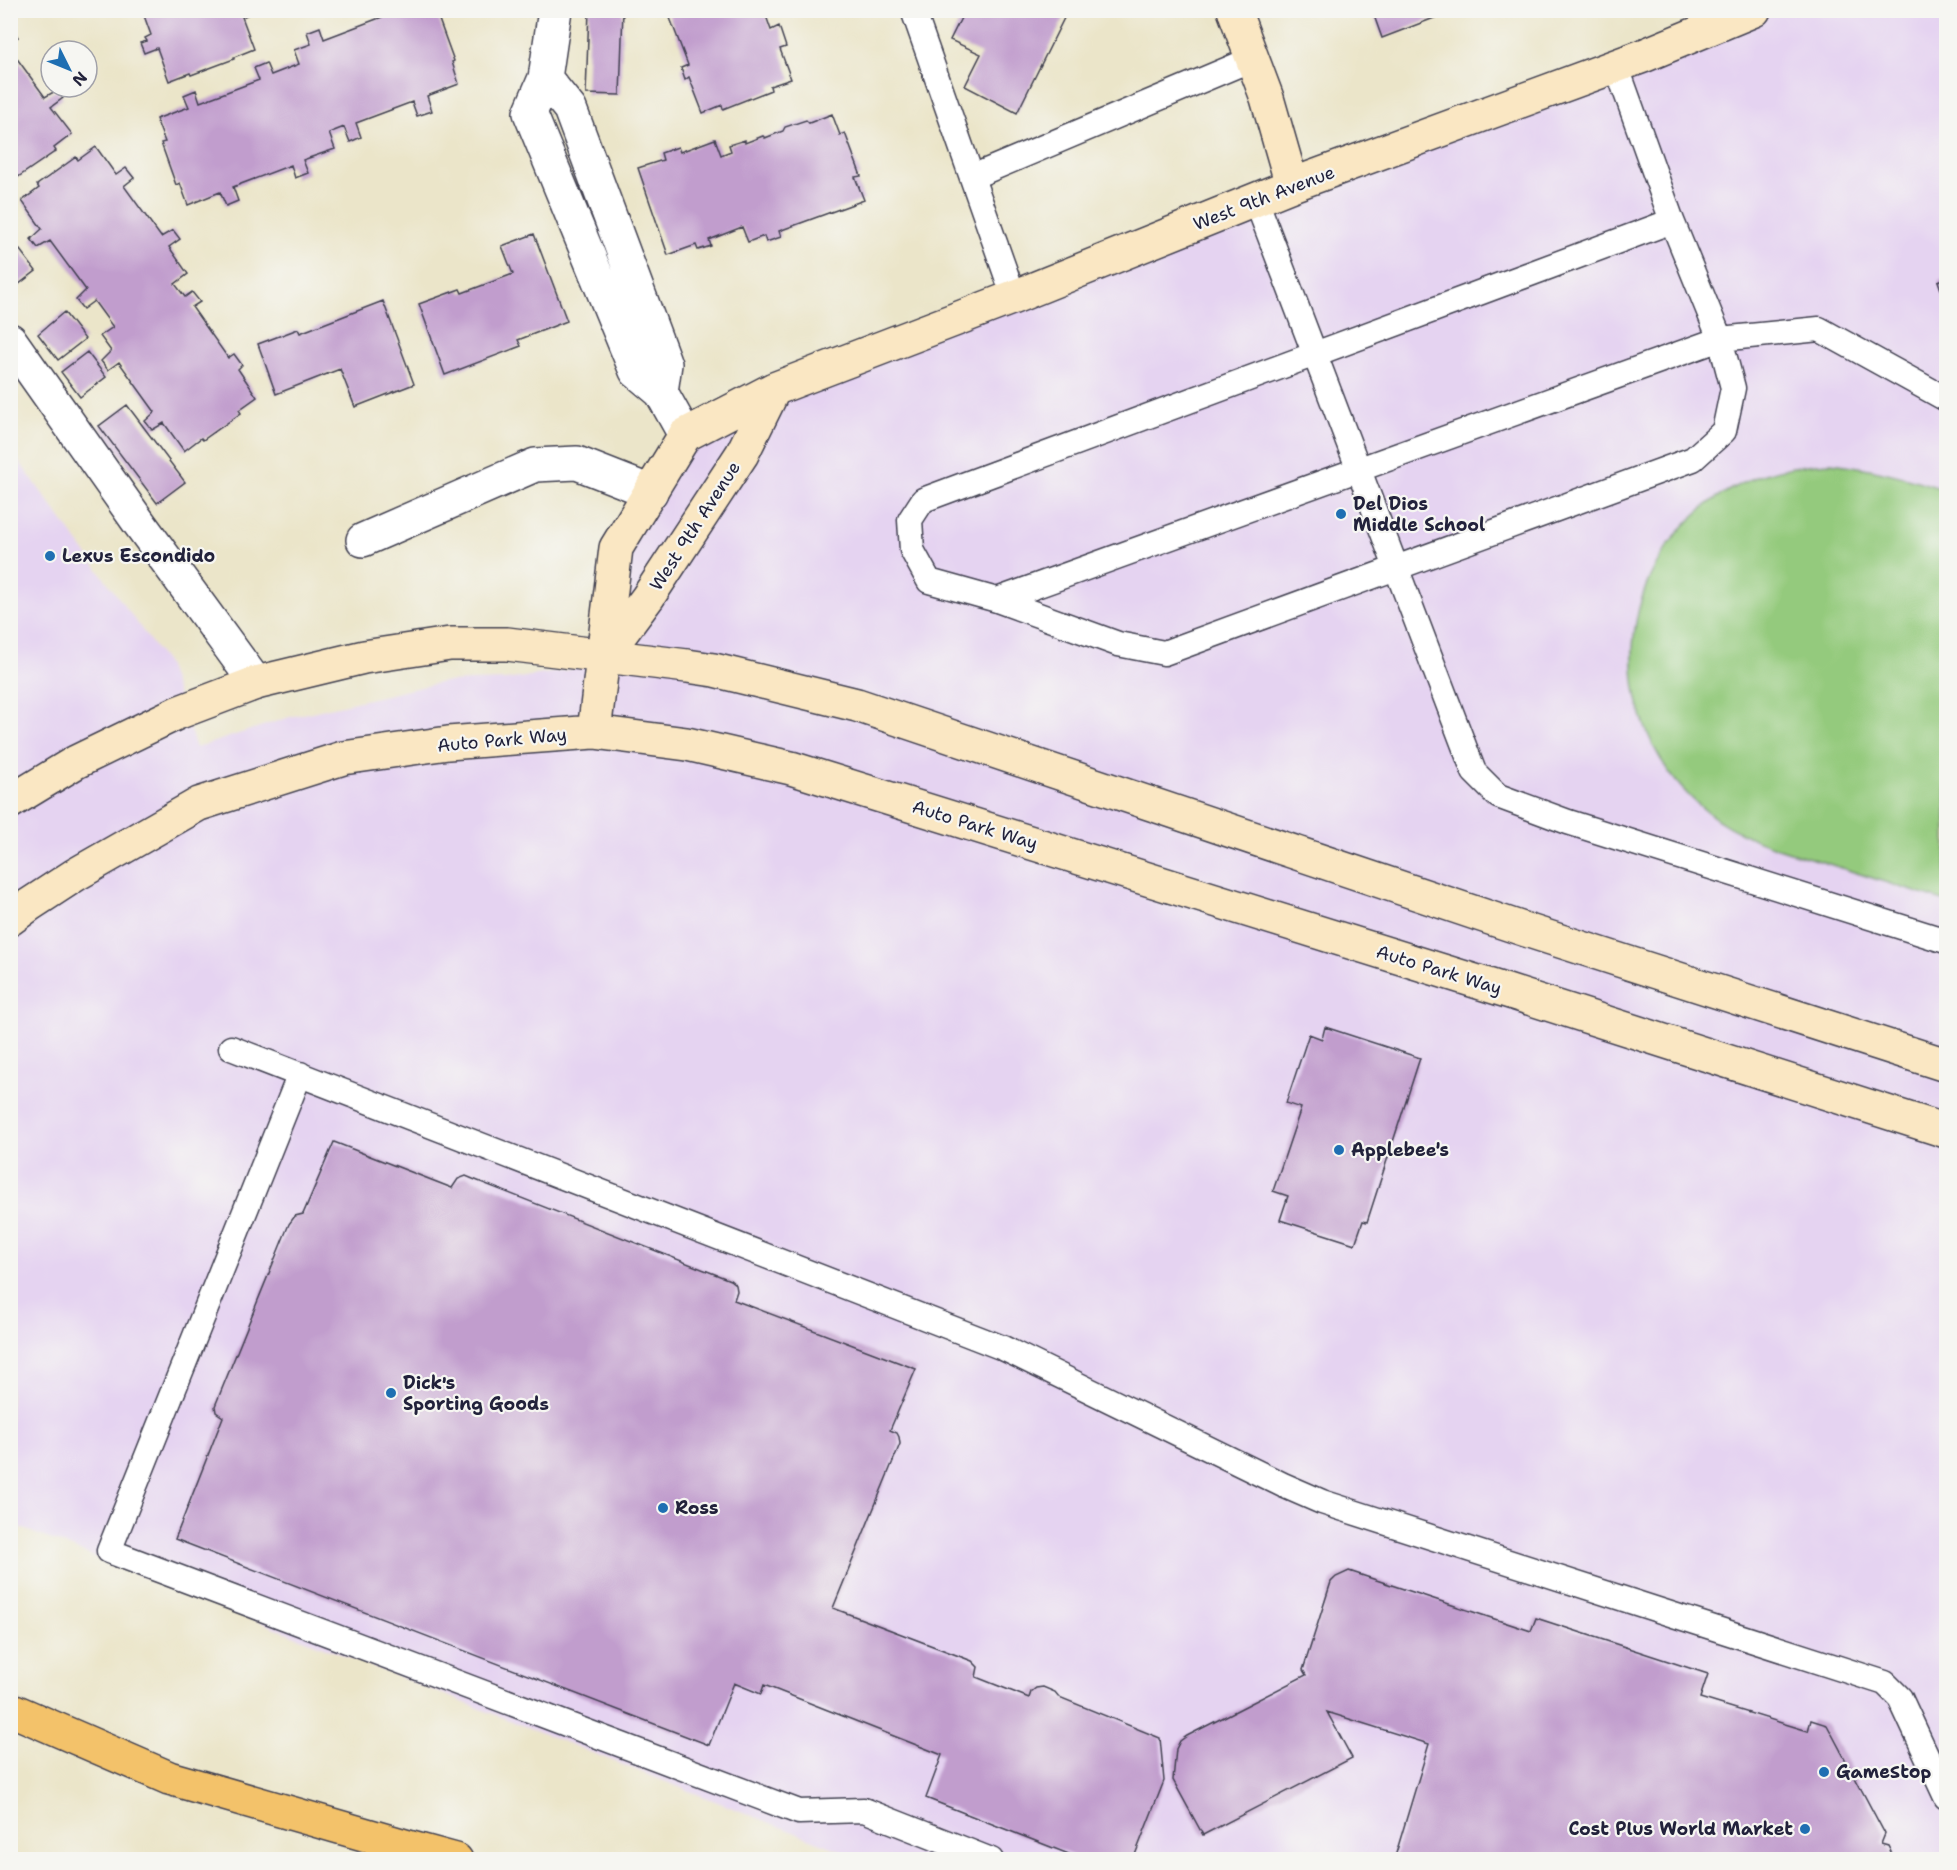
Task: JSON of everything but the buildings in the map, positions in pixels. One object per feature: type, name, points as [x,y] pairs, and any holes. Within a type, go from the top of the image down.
[{"type":"highway","points":[[10,1709],[170,1778],[456,1860]]},
{"type":"main road","points":[[1234,10],[1267,98],[1292,185]]},
{"type":"main road","name":"West 9th Avenue","points":[[594,732],[616,548],[685,435],[774,389],[1014,297],[1292,185],[1616,65],[1755,10]]},
{"type":"main road","name":"West 9th Avenue","points":[[604,656],[673,560],[742,454],[774,389]]},
{"type":"main road","points":[[10,802],[86,757],[177,713],[255,683],[364,657],[450,644],[507,644],[714,670],[857,705],[1526,930],[1947,1065]]},
{"type":"main road","name":"Auto Park Way","points":[[10,919],[75,875],[199,804],[342,758],[448,743],[594,732],[687,744],[792,768],[1947,1131]]},
{"type":"street","points":[[555,10],[545,78],[570,109],[665,364],[661,392],[685,435]]},
{"type":"street","points":[[10,340],[255,683]]},
{"type":"street","points":[[363,540],[535,465],[577,463],[651,492]]},
{"type":"lane","points":[[913,10],[1014,297]]},
{"type":"lane","points":[[972,177],[1252,59]]},
{"type":"lane","points":[[1616,65],[1672,221],[1720,339],[1733,388],[1724,431],[1693,459],[1164,653],[1118,644],[997,600],[929,581],[912,550],[910,519],[923,500],[1672,221]]},
{"type":"lane","points":[[1256,200],[1474,772],[1498,796],[1568,822],[1947,941]]},
{"type":"lane","points":[[997,600],[1720,339],[1819,329],[1947,399]]},
{"type":"lane","points":[[231,1048],[1003,1348],[1322,1502],[1885,1683],[1900,1698],[1947,1797]]},
{"type":"lane","points":[[300,1074],[109,1551],[799,1812],[864,1810],[991,1860]]},
{"type":"shaded area","points":[[1754,11],[1946,11],[1946,1859],[862,1859],[11,1524],[10,449],[167,664],[196,748],[290,717],[443,682],[506,680],[568,670],[604,656],[612,589],[685,435]]},
{"type":"green space","points":[[1831,463],[1890,474],[1946,490],[1946,902],[1779,848],[1719,821],[1671,775],[1648,734],[1635,689],[1633,643],[1642,598],[1661,555],[1691,519],[1731,489],[1767,473],[1792,467]]},
{"type":"place","name":"Del Dios Middle School","points":[[1341,514]]},
{"type":"place","name":"Lexus Escondido","points":[[50,556]]},
{"type":"place","name":"Applebee's","points":[[1339,1150]]},
{"type":"place","name":"Dick's Sporting Goods","points":[[391,1393]]},
{"type":"place","name":"Ross","points":[[663,1508]]},
{"type":"place","name":"GameStop","points":[[1824,1772]]},
{"type":"place","name":"Cost Plus World Market","points":[[1805,1829]]}]
